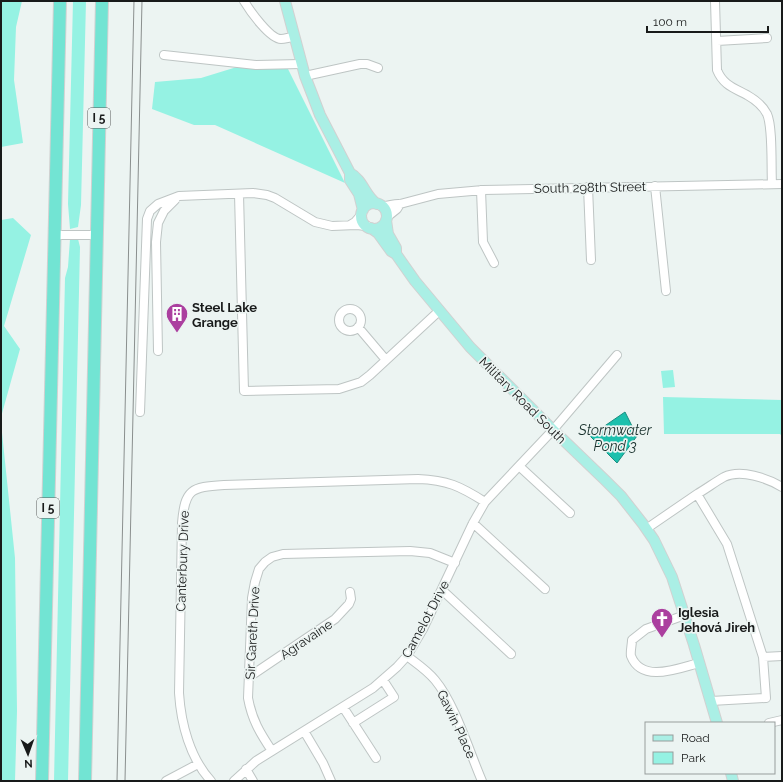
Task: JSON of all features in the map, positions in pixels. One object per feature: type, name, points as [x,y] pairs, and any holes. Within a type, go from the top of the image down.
[{"type":"highway","name":"I 5","points":[[42,781],[60,1]]},
{"type":"highway","name":"I 5","points":[[85,781],[102,1]]},
{"type":"main road","points":[[285,1],[304,76],[320,115],[350,173],[350,180],[359,194],[363,222],[369,227],[380,227],[386,219],[386,212],[370,198],[356,176],[350,173]]},
{"type":"main road","points":[[362,212],[369,204],[379,205]]},
{"type":"main road","name":"Military Road South","points":[[386,219],[388,234],[396,248],[396,254]]},
{"type":"main road","name":"Military Road South","points":[[369,227],[378,233],[391,252],[396,254],[415,281],[470,347],[621,496],[654,540],[668,567],[685,615],[717,722]]},
{"type":"street","points":[[244,1],[252,13],[273,36],[280,39],[294,37]]},
{"type":"street","points":[[715,1],[717,70],[721,78],[728,85],[751,98],[767,113],[770,125],[772,184]]},
{"type":"street","points":[[717,41],[767,38]]},
{"type":"street","points":[[164,55],[256,65],[302,64]]},
{"type":"street","points":[[304,76],[360,64],[367,64],[378,68]]},
{"type":"street","name":"South 298th Street","points":[[379,205],[388,206],[400,204],[438,194],[481,190],[782,184]]},
{"type":"street","points":[[655,186],[666,291]]},
{"type":"street","points":[[588,187],[592,260]]},
{"type":"street","points":[[481,190],[483,242],[494,263]]},
{"type":"street","points":[[140,412],[147,219],[148,214],[154,207],[179,196],[253,193],[267,195],[284,202],[315,222],[332,226],[369,227]]},
{"type":"street","points":[[239,194],[244,391],[339,389],[361,382],[439,311]]},
{"type":"street","points":[[158,351],[156,242],[158,223],[164,211],[179,196]]},
{"type":"street","points":[[386,219],[398,209],[400,204]]},
{"type":"street","points":[[349,226],[355,222],[362,212]]},
{"type":"street","points":[[54,235],[97,235]]},
{"type":"street","points":[[358,327],[386,360]]},
{"type":"street","name":"Camelot Drive","points":[[234,781],[246,769],[272,751],[383,680],[407,656],[423,629],[473,523],[485,502],[553,430],[617,355]]},
{"type":"street","points":[[519,466],[570,513]]},
{"type":"street","points":[[646,529],[725,477],[735,474],[758,477],[782,487]]},
{"type":"street","name":"Canterbury Drive","points":[[211,781],[198,764],[190,744],[184,726],[179,693],[182,523],[185,502],[190,493],[201,487],[220,485],[418,479],[452,484],[485,502]]},
{"type":"street","points":[[698,494],[727,544],[763,657],[766,698],[711,701]]},
{"type":"street","points":[[473,523],[545,589]]},
{"type":"street","name":"Sir Gareth Drive","points":[[272,751],[258,730],[251,713],[248,698],[252,598],[259,569],[269,558],[288,554],[404,551],[430,553],[455,562]]},
{"type":"street","points":[[442,590],[511,654]]},
{"type":"street","name":"Agravaine","points":[[249,677],[335,620],[349,604],[351,599],[350,592]]},
{"type":"street","points":[[685,615],[646,629],[632,640],[630,655],[638,667],[647,672],[664,671],[700,663]]},
{"type":"street","name":"Gawin Place","points":[[407,656],[431,675],[444,693],[455,714],[482,781]]},
{"type":"street","points":[[763,657],[782,656]]},
{"type":"street","points":[[353,723],[394,697],[383,680]]},
{"type":"street","points":[[343,707],[376,758]]},
{"type":"street","points":[[304,731],[323,763],[331,781]]},
{"type":"street","points":[[166,781],[198,764]]},
{"type":"street","points":[[246,769],[253,781]]},
{"type":"green space","points":[[1,1],[22,1],[16,27],[14,80],[23,143],[1,147]]},
{"type":"green space","points":[[73,1],[86,1],[81,205],[78,227],[70,229],[68,204]]},
{"type":"green space","points":[[240,66],[288,69],[345,183],[215,125],[194,125],[152,109],[155,82],[201,78]]},
{"type":"green space","points":[[13,218],[31,235],[4,326],[20,349],[1,417],[1,220]]},
{"type":"green space","points":[[70,239],[78,239],[80,247],[68,781],[54,781],[65,278],[68,267]]},
{"type":"green space","points":[[673,370],[675,387],[663,388],[661,371]]},
{"type":"green space","points":[[663,397],[782,400],[782,436],[780,434],[664,434]]},
{"type":"green space","points":[[1,423],[15,558],[17,711],[15,781],[1,781]]},
{"type":"water","name":"Stormwater Pond 3","points":[[625,412],[637,436],[617,463],[590,436]]},
{"type":"tram line","points":[[117,781],[134,1]]},
{"type":"tram line","points":[[125,781],[142,1]]},
{"type":"place","name":"Steel Lake Grange","points":[[177,334]]},
{"type":"place","name":"Iglesia Jehová Jireh","points":[[662,638]]}]
